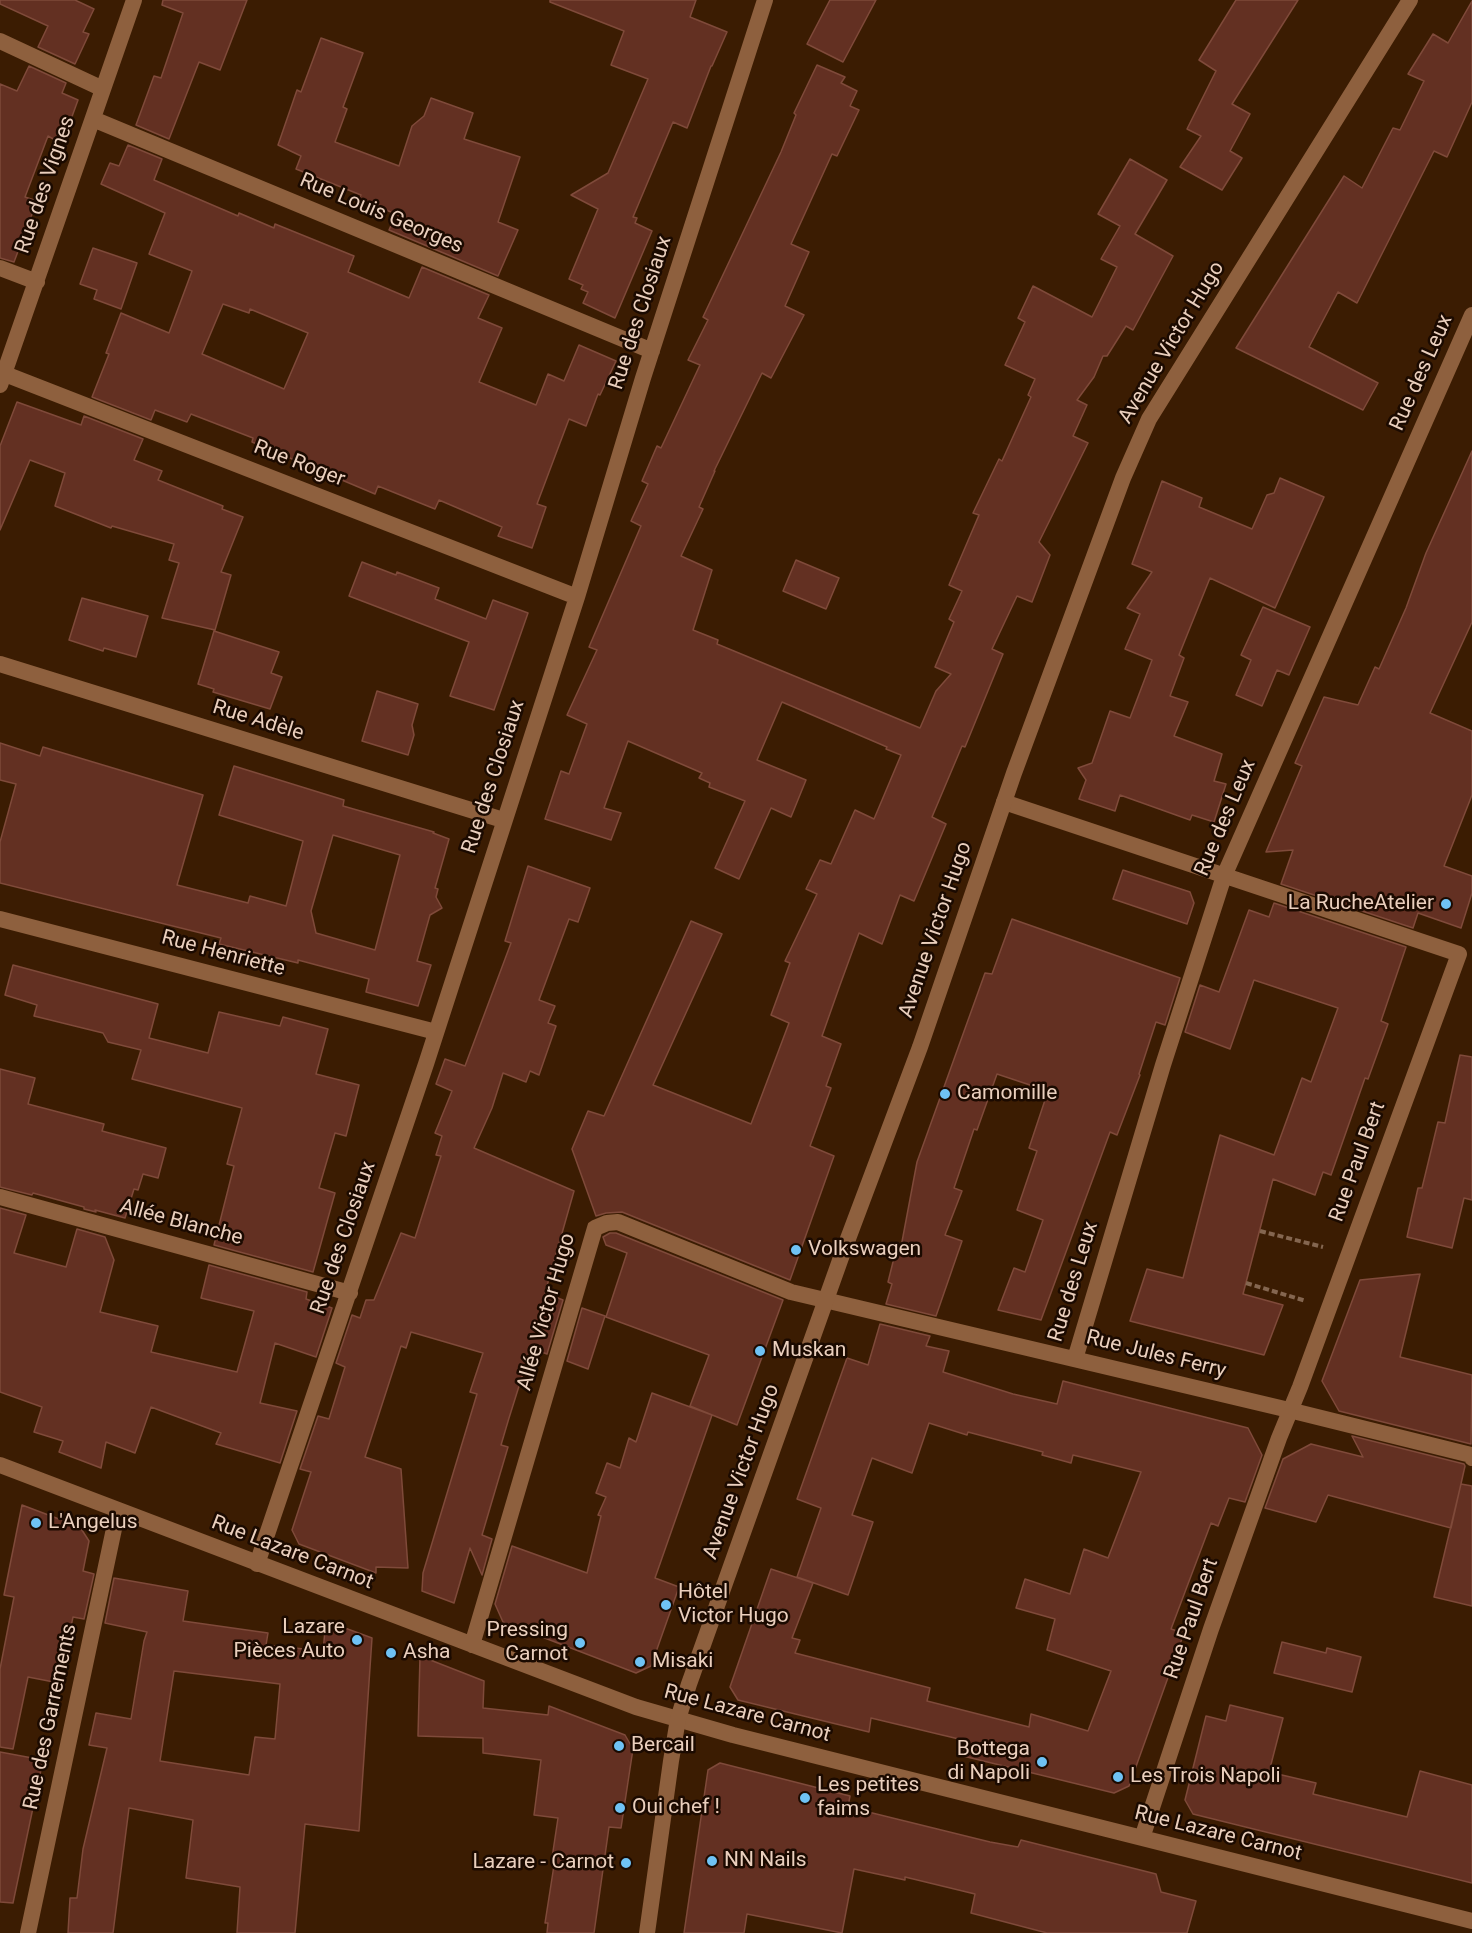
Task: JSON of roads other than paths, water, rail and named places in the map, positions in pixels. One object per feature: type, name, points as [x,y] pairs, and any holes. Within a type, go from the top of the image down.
[{"type":"street","name":"Rue des Vignes","points":[[2,380],[134,0]]},
{"type":"street","name":"Rue des Closiaux","points":[[257,1564],[436,1032],[577,597],[652,351],[765,0]]},
{"type":"street","name":"Avenue Victor Hugo","points":[[647,1933],[678,1719],[689,1684],[827,1298],[920,1047],[1004,802],[1123,478],[1149,419],[1410,0]]},
{"type":"street","points":[[0,41],[103,89]]},
{"type":"street","name":"Rue Louis Georges","points":[[93,119],[652,351]]},
{"type":"street","points":[[0,268],[37,282]]},
{"type":"street","name":"Rue des Leux","points":[[1075,1359],[1163,1065],[1224,876],[1472,315]]},
{"type":"street","name":"Rue Roger","points":[[2,380],[577,597]]},
{"type":"street","name":"Rue Adèle","points":[[0,664],[504,820]]},
{"type":"street","name":"Rue Paul Bert","points":[[1004,802],[1458,954],[1289,1410],[1211,1629],[1142,1838]]},
{"type":"street","name":"Rue Henriette","points":[[0,919],[436,1032]]},
{"type":"street","name":"Allée Blanche","points":[[0,1197],[350,1293]]},
{"type":"street","name":"Allée Victor Hugo","points":[[472,1645],[595,1228],[618,1222],[791,1292],[827,1298]]},
{"type":"street","name":"Rue Jules Ferry","points":[[827,1298],[1471,1455],[1472,1458]]},
{"type":"street","name":"Rue Lazare Carnot","points":[[0,1465],[617,1700],[678,1719],[733,1735],[1472,1921]]},
{"type":"street","name":"Rue des Garrements","points":[[27,1933],[118,1510]]},
{"type":"place","name":"La RucheAtelier","points":[[1446,904]]},
{"type":"place","name":"Camomille","points":[[945,1094]]},
{"type":"place","name":"Volkswagen","points":[[796,1250]]},
{"type":"place","name":"Muskan","points":[[760,1351]]},
{"type":"place","name":"L'Angelus","points":[[36,1523]]},
{"type":"place","name":"Hôtel Victor Hugo","points":[[666,1605]]},
{"type":"place","name":"Lazare Pièces Auto","points":[[357,1640]]},
{"type":"place","name":"Pressing Carnot","points":[[580,1643]]},
{"type":"place","name":"Asha","points":[[391,1653]]},
{"type":"place","name":"Misaki","points":[[640,1662]]},
{"type":"place","name":"Bercail","points":[[619,1746]]},
{"type":"place","name":"Bottega di Napoli","points":[[1042,1762]]},
{"type":"place","name":"Les Trois Napoli","points":[[1118,1777]]},
{"type":"place","name":"Les petites faims","points":[[805,1798]]},
{"type":"place","name":"Oui chef !","points":[[620,1808]]},
{"type":"place","name":"NN Nails","points":[[712,1861]]},
{"type":"place","name":"Lazare - Carnot","points":[[626,1863]]}]
